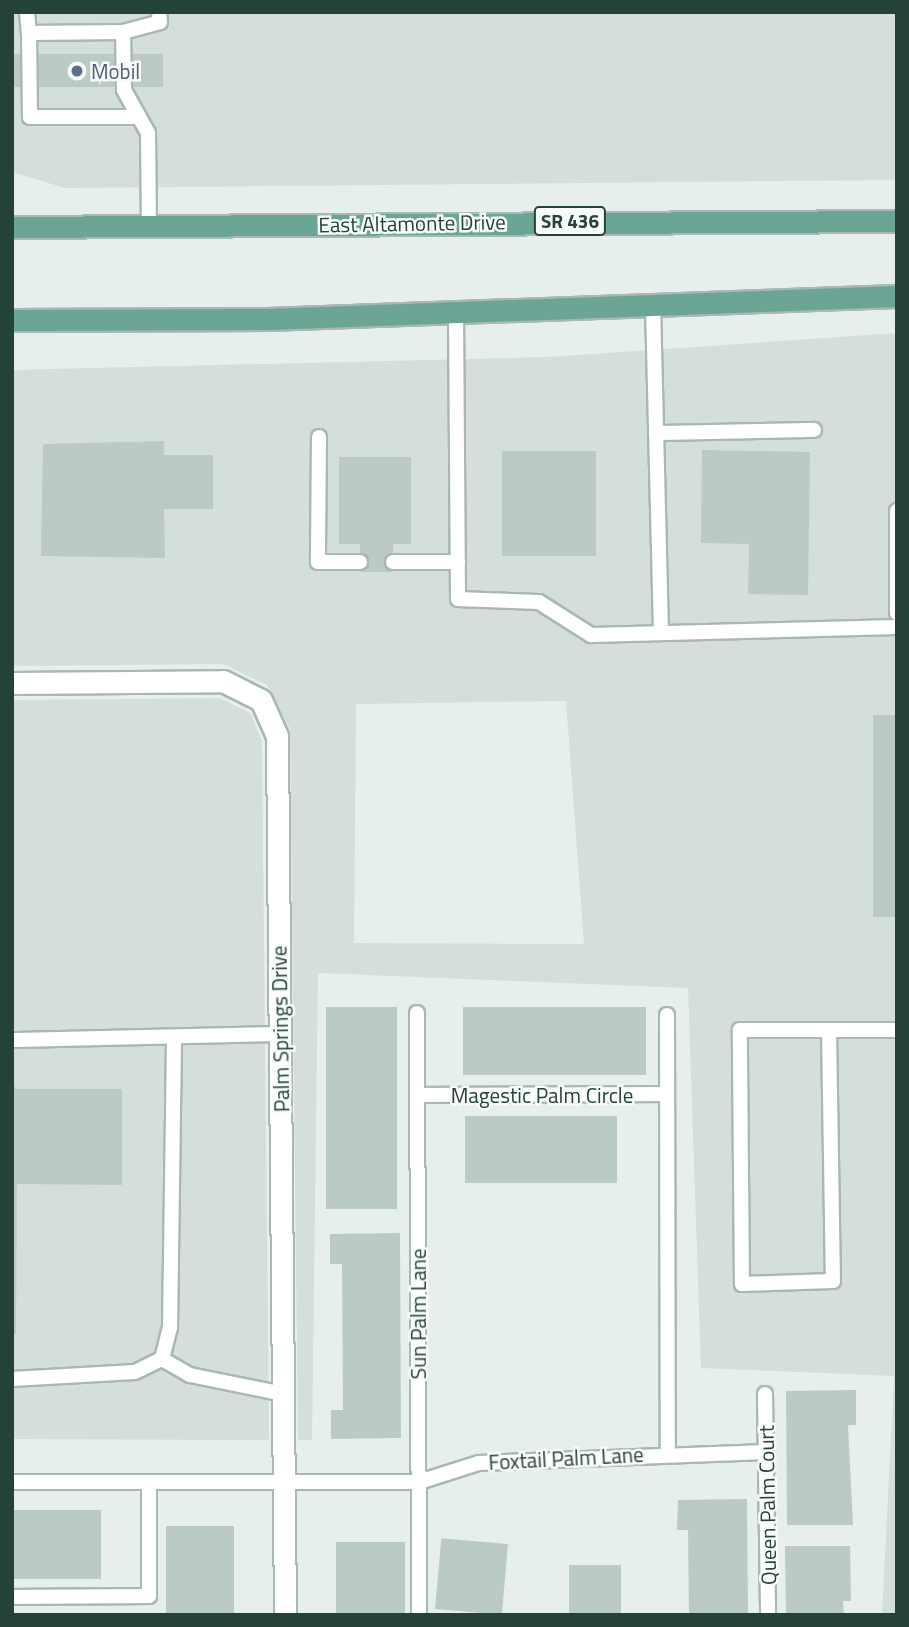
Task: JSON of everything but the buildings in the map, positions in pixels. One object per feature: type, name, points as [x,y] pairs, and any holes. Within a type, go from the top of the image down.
[{"type":"main road","name":"East Altamonte Drive","points":[[12,227],[897,220]]},
{"type":"main road","points":[[12,320],[456,312],[897,296]]},
{"type":"street","name":"Palm Springs Drive","points":[[12,683],[223,681],[261,700],[277,736],[285,1615]]},
{"type":"lane","points":[[27,12],[30,117],[139,117]]},
{"type":"lane","points":[[29,33],[123,32],[160,22],[159,12]]},
{"type":"lane","points":[[123,32],[124,90],[148,133],[149,226]]},
{"type":"lane","points":[[653,305],[661,633]]},
{"type":"lane","points":[[456,312],[458,599],[539,602],[591,635],[897,627]]},
{"type":"lane","points":[[656,433],[814,430]]},
{"type":"lane","points":[[319,437],[318,562],[360,562]]},
{"type":"lane","points":[[897,511],[897,613]]},
{"type":"lane","points":[[393,562],[458,562]]},
{"type":"lane","name":"Sun Palm Lane","points":[[417,1013],[419,1615]]},
{"type":"lane","points":[[667,1015],[668,1453]]},
{"type":"lane","points":[[829,1030],[833,1281],[742,1284],[740,1030],[829,1030],[897,1030]]},
{"type":"lane","points":[[12,1040],[280,1034]]},
{"type":"lane","points":[[12,1379],[135,1372],[162,1359],[170,1328],[174,1037]]},
{"type":"lane","name":"Magestic Palm Circle","points":[[417,1095],[667,1094]]},
{"type":"lane","points":[[162,1359],[190,1375],[283,1394]]},
{"type":"lane","name":"Queen Palm Court","points":[[765,1394],[768,1615]]},
{"type":"lane","name":"Foxtail Palm Lane","points":[[12,1482],[419,1482],[479,1463],[668,1453],[766,1452]]},
{"type":"lane","points":[[12,1597],[149,1596],[149,1483]]},
{"type":"shaded area","points":[[12,12],[897,12],[897,180],[65,188],[12,172]]},
{"type":"shaded area","points":[[897,333],[897,1615],[882,1615],[894,1376],[701,1368],[688,988],[318,973],[312,1440],[298,1440],[290,729],[267,685],[223,664],[12,666],[12,370],[548,357]],"holes":[[[566,701],[584,944],[354,943],[356,704]]]},
{"type":"shaded area","points":[[220,698],[250,713],[262,741],[269,1440],[12,1439],[12,700]]},
{"type":"place","name":"Mobil","points":[[77,71]]}]
